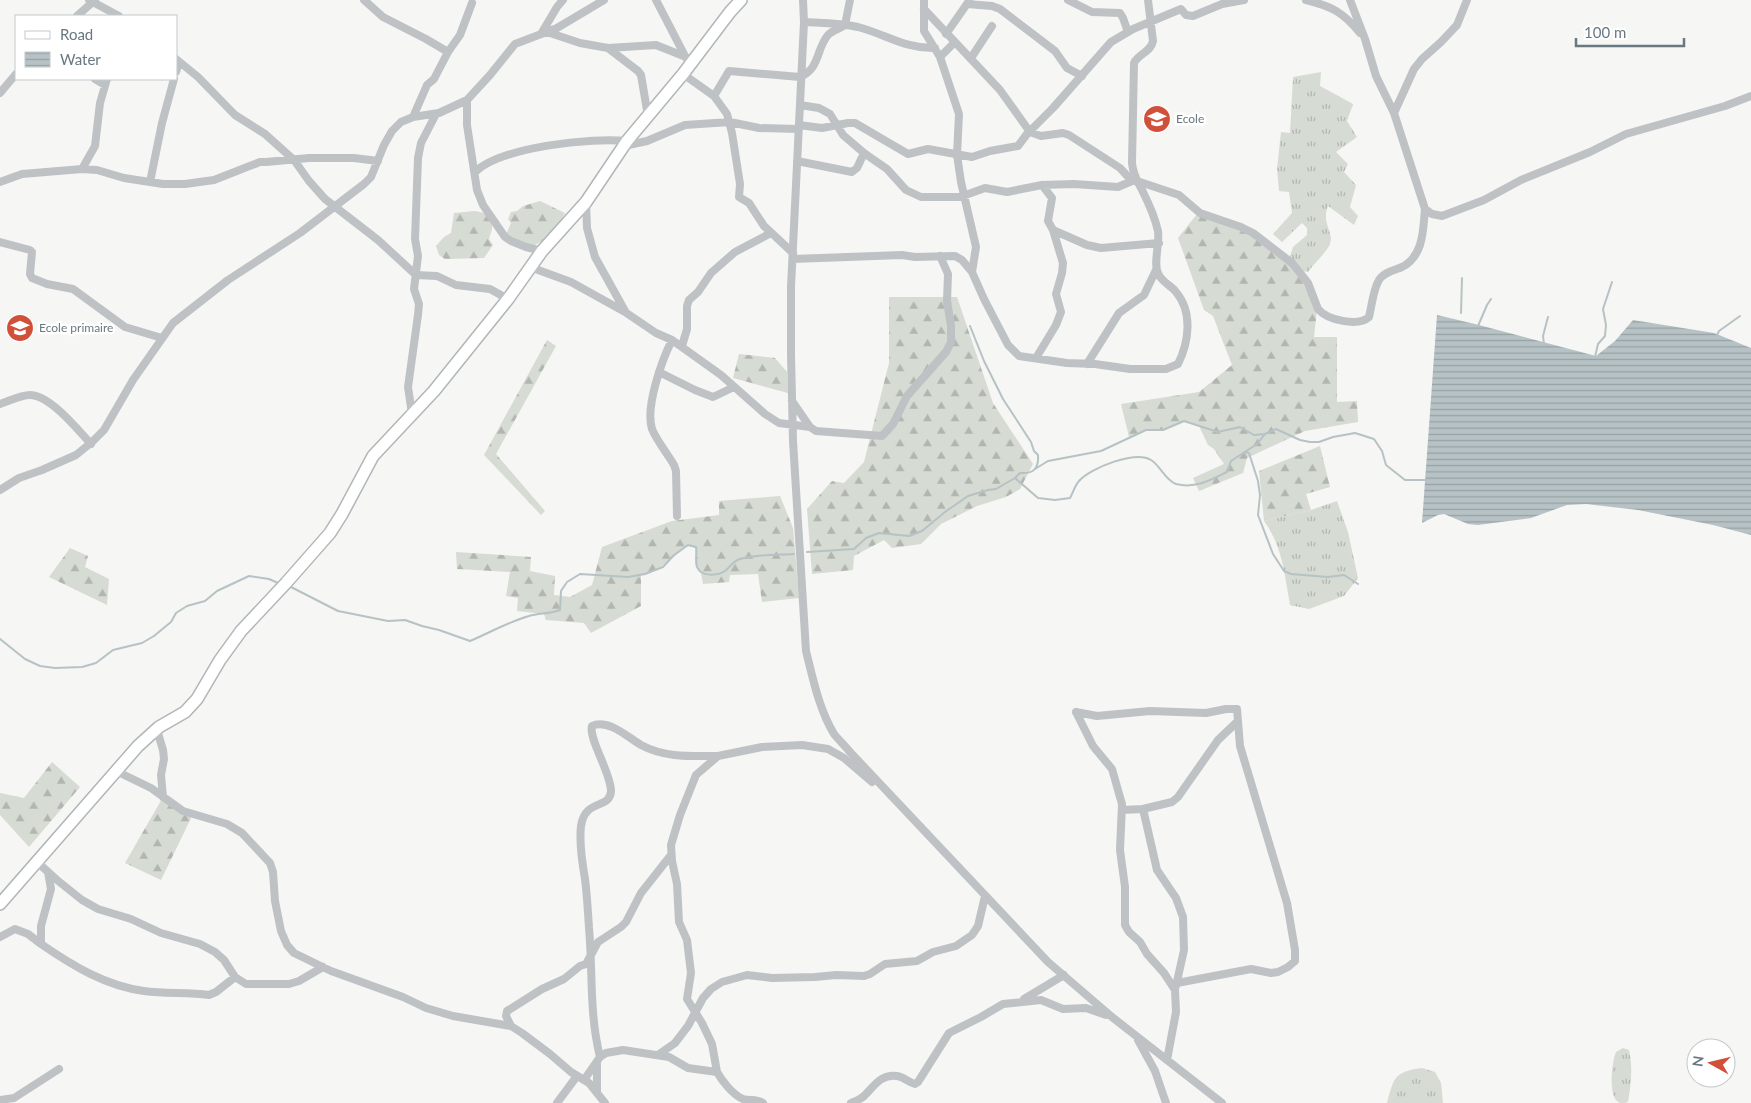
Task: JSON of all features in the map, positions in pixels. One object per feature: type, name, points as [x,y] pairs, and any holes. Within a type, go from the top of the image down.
[{"type":"street","points":[[364,0],[383,17],[426,38],[448,52]]},
{"type":"street","points":[[544,33],[554,12],[563,0]]},
{"type":"street","points":[[0,490],[19,478],[76,455],[91,444],[104,430],[133,380],[173,322],[228,280],[336,207],[364,184],[371,177],[392,131],[401,122],[413,117],[436,114],[467,100],[515,44],[557,28],[604,0]]},
{"type":"street","points":[[656,0],[688,61]]},
{"type":"street","points":[[0,904],[138,746],[156,730],[186,712],[197,699],[220,660],[241,632],[330,532],[342,514],[373,456],[434,391],[508,299],[542,251],[586,202],[626,143],[683,74],[688,61],[741,0]]},
{"type":"street","points":[[803,0],[804,22],[793,256],[791,335],[792,424],[806,651],[824,714],[834,734],[888,794],[1048,962],[1112,1017],[1222,1103]]},
{"type":"street","points":[[714,96],[729,71],[800,77],[806,74],[815,66],[829,34],[845,25],[850,0]]},
{"type":"street","points":[[924,0],[924,31],[940,58],[945,76],[958,107],[957,155],[976,247],[972,272]]},
{"type":"street","points":[[1068,0],[1092,12],[1120,14],[1128,32]]},
{"type":"street","points":[[1134,181],[1132,164],[1134,63],[1136,58],[1152,45],[1152,22],[1148,0]]},
{"type":"street","points":[[1178,0],[1181,9],[1186,15],[1193,16],[1214,3],[1244,0]]},
{"type":"street","points":[[1306,0],[1331,7],[1338,11],[1351,22],[1365,39]]},
{"type":"street","points":[[800,105],[825,110],[833,117],[840,132],[864,153],[882,165],[901,185],[916,196],[964,196],[985,188],[1007,192],[1042,185],[1074,184],[1118,187],[1134,181],[1178,195],[1200,213],[1253,233],[1292,263],[1308,283],[1321,313],[1334,319],[1363,321],[1369,317],[1379,280],[1388,272],[1409,262],[1416,255],[1425,209],[1394,113],[1376,76],[1365,39],[1350,0]]},
{"type":"street","points":[[1394,113],[1414,70],[1422,59],[1457,25],[1467,0]]},
{"type":"street","points":[[79,15],[92,1],[117,15]]},
{"type":"street","points":[[946,34],[968,2],[992,6],[1000,9],[1055,51],[1066,68],[1082,76]]},
{"type":"street","points":[[413,117],[427,85],[437,75],[448,52],[460,35],[472,3]]},
{"type":"street","points":[[924,9],[1000,90],[1030,132],[1041,136],[1063,133],[1069,135],[1120,168],[1134,181],[1154,220],[1159,243],[1156,270],[1144,295],[1119,313],[1087,364]]},
{"type":"street","points":[[475,172],[491,160],[532,149],[598,139],[626,143],[647,141],[681,126],[730,122],[759,128],[819,128],[848,123],[857,124],[906,153],[911,154],[928,148],[972,158],[990,151],[1018,146],[1111,42],[1128,32],[1181,9]]},
{"type":"street","points":[[804,22],[845,25],[874,32],[899,43],[935,48]]},
{"type":"street","points":[[971,58],[992,26]]},
{"type":"street","points":[[544,33],[580,43],[608,48],[656,45],[688,61]]},
{"type":"street","points":[[940,58],[955,42]]},
{"type":"street","points":[[608,48],[641,75],[648,116]]},
{"type":"street","points":[[178,60],[198,77],[235,115],[265,134],[294,160],[325,199],[395,255],[416,275],[437,276],[456,285],[490,289],[508,299]]},
{"type":"street","points":[[683,74],[714,96],[724,109],[730,122],[740,184],[738,196],[749,203],[761,222],[793,256],[902,255],[915,257],[959,257],[972,272],[984,299],[1014,352],[1019,356],[1130,369],[1174,367],[1178,364],[1185,343],[1187,317],[1177,293],[1161,278],[1156,270]]},
{"type":"street","points":[[0,93],[15,75]]},
{"type":"street","points":[[150,182],[163,118],[174,80]]},
{"type":"street","points":[[82,169],[95,146],[100,103],[106,82]]},
{"type":"street","points":[[1425,209],[1438,216],[1461,209],[1521,180],[1590,152],[1626,134],[1725,106],[1751,96]]},
{"type":"street","points":[[467,100],[468,125],[477,190],[483,204],[505,237],[526,247],[542,251]]},
{"type":"street","points":[[412,414],[408,387],[419,304],[414,289],[418,256],[415,238],[418,158],[421,143],[436,114]]},
{"type":"street","points":[[797,161],[852,172],[857,168],[864,153]]},
{"type":"street","points":[[0,182],[10,177],[31,172],[82,169],[97,170],[124,178],[150,182],[185,184],[214,180],[260,162],[309,158],[354,158],[378,161]]},
{"type":"street","points":[[1036,358],[1056,325],[1061,312],[1056,294],[1063,263],[1048,220],[1052,198],[1042,185]]},
{"type":"street","points":[[586,202],[590,244],[594,257],[626,312]]},
{"type":"street","points":[[1053,230],[1087,245],[1101,248],[1159,243]]},
{"type":"street","points":[[682,346],[687,329],[688,301],[698,292],[711,273],[735,252],[771,232]]},
{"type":"street","points":[[0,242],[32,252],[30,274],[32,278],[47,284],[73,289],[125,327],[162,338]]},
{"type":"street","points":[[792,400],[810,427],[816,431],[861,433],[879,436],[892,427],[907,396],[946,352],[951,342],[951,326],[947,301],[948,274],[940,256]]},
{"type":"street","points":[[530,267],[571,282],[626,312],[656,333],[682,346],[734,386],[765,414],[779,422],[810,427]]},
{"type":"street","points":[[672,340],[658,372],[651,424],[653,431],[676,471],[676,516]]},
{"type":"street","points":[[658,372],[713,397],[734,386]]},
{"type":"street","points":[[0,404],[29,395],[38,396],[53,406],[91,444]]},
{"type":"street","points":[[1232,708],[1237,709],[1242,754],[1287,902],[1295,961],[1278,972],[1251,969],[1176,986],[1147,954],[1140,942],[1129,932],[1126,925],[1125,887],[1120,850],[1122,810],[1112,769],[1093,746],[1076,712],[1097,716],[1150,710],[1206,713],[1232,708]]},
{"type":"street","points":[[1122,810],[1143,809],[1172,802],[1178,797],[1218,740],[1238,721]]},
{"type":"street","points":[[598,1093],[598,1060],[591,1004],[590,954],[580,836],[582,818],[587,809],[605,802],[611,793],[607,769],[592,733],[592,726],[602,724],[619,730],[641,744],[673,755],[718,756],[762,747],[802,745],[824,747],[844,758],[878,788],[888,794]]},
{"type":"street","points":[[156,730],[164,759],[161,775],[163,797]]},
{"type":"street","points":[[718,756],[694,778],[671,845],[671,855],[677,884],[679,922],[687,940],[691,973],[687,999],[696,1012],[712,1044],[717,1072],[740,1097],[763,1103]]},
{"type":"street","points":[[116,771],[151,788],[183,810],[233,826],[242,833],[270,863],[273,872],[275,901],[281,931],[286,945],[294,953],[323,968],[403,997],[426,1008],[453,1016],[510,1026],[581,1078],[598,1093],[605,1103]]},
{"type":"street","points":[[1143,809],[1157,870],[1176,898],[1184,917],[1184,950],[1176,986],[1176,1012],[1167,1060]]},
{"type":"street","points":[[510,1026],[506,1016],[507,1011],[542,989],[564,979],[580,966],[586,964],[598,942],[626,922],[641,893],[671,855]]},
{"type":"street","points":[[37,862],[82,900],[98,909],[131,919],[161,933],[200,944],[215,952],[224,960],[235,977],[246,984],[289,984],[299,982],[323,968]]},
{"type":"street","points":[[41,944],[41,926],[51,889],[48,872]]},
{"type":"street","points":[[658,1055],[675,1043],[703,998],[716,986],[741,976],[752,975],[772,978],[836,975],[864,976],[885,964],[918,962],[933,952],[956,946],[972,935],[978,926],[985,896]]},
{"type":"street","points":[[0,937],[16,929],[28,934],[67,962],[94,974],[107,983],[129,989],[209,994],[216,992],[235,977]]},
{"type":"street","points":[[1020,1001],[1064,975]]},
{"type":"street","points":[[852,1103],[862,1098],[876,1082],[886,1077],[899,1076],[915,1084],[949,1033],[1003,1004],[1041,1000],[1064,1009],[1086,1008],[1112,1017]]},
{"type":"street","points":[[1136,1036],[1154,1071],[1166,1103]]},
{"type":"street","points":[[557,1103],[606,1052],[623,1050],[658,1055],[672,1058],[684,1067],[693,1070],[717,1072]]},
{"type":"street","points":[[0,1100],[14,1098],[59,1069]]},
{"type":"green space","points":[[1321,72],[1320,86],[1353,104],[1347,121],[1357,137],[1336,152],[1348,164],[1344,172],[1356,185],[1350,207],[1358,216],[1354,225],[1328,206],[1326,218],[1331,239],[1330,244],[1308,272],[1295,270],[1288,262],[1293,247],[1307,235],[1307,228],[1302,223],[1282,242],[1273,234],[1292,213],[1289,192],[1279,191],[1277,169],[1281,132],[1290,133],[1293,77]]},
{"type":"green space","points":[[540,201],[565,213],[553,230],[539,243],[530,246],[505,237],[511,223],[508,219],[511,212]]},
{"type":"green space","points":[[475,211],[484,213],[492,220],[489,239],[493,245],[484,258],[445,259],[439,255],[436,246],[444,237],[451,233],[454,213]]},
{"type":"green space","points":[[1197,214],[1255,237],[1280,256],[1303,278],[1317,310],[1314,337],[1337,337],[1337,402],[1357,401],[1358,422],[1305,431],[1247,458],[1243,473],[1199,491],[1193,478],[1224,464],[1214,449],[1208,445],[1199,426],[1184,422],[1163,430],[1146,430],[1129,437],[1121,404],[1199,392],[1232,365],[1213,316],[1204,310],[1178,238]]},
{"type":"green space","points":[[889,297],[957,297],[993,403],[1033,464],[1020,489],[1006,497],[977,506],[941,524],[921,544],[892,548],[884,540],[854,556],[853,570],[812,574],[807,509],[832,481],[844,483],[864,462],[889,363]]},
{"type":"green space","points":[[547,340],[556,346],[496,454],[545,511],[541,515],[484,455]]},
{"type":"green space","points":[[739,354],[775,358],[787,372],[788,393],[733,378]]},
{"type":"green space","points":[[1320,446],[1330,487],[1306,494],[1311,510],[1264,521],[1259,471]]},
{"type":"green space","points":[[780,496],[793,528],[799,598],[762,602],[758,574],[730,575],[729,582],[703,584],[701,573],[697,567],[696,548],[688,546],[660,567],[641,575],[641,606],[591,633],[584,623],[546,620],[544,614],[517,611],[518,598],[506,596],[510,572],[457,569],[456,552],[531,557],[530,571],[555,576],[554,595],[570,597],[592,585],[602,547],[672,521],[719,515],[719,501]]},
{"type":"green space","points":[[1337,501],[1348,532],[1358,578],[1344,596],[1309,609],[1290,605],[1279,550],[1264,521],[1311,510]]},
{"type":"green space","points":[[70,548],[88,556],[85,567],[109,579],[107,605],[49,577]]},
{"type":"green space","points":[[52,762],[80,787],[29,847],[0,815],[0,793],[24,798]]},
{"type":"green space","points":[[163,797],[193,814],[161,880],[125,863]]},
{"type":"green space","points":[[1623,1048],[1629,1050],[1631,1076],[1628,1102],[1620,1103],[1613,1095],[1612,1079],[1616,1052]]},
{"type":"green space","points":[[1422,1068],[1435,1072],[1441,1083],[1443,1103],[1387,1103],[1391,1087],[1400,1074]]},
{"type":"water","points":[[1437,315],[1596,356],[1615,341],[1633,320],[1714,333],[1751,348],[1751,535],[1713,525],[1638,510],[1586,504],[1567,505],[1531,518],[1478,525],[1468,524],[1444,514],[1422,523]]},
{"type":"waterway","points":[[1461,313],[1462,278]]},
{"type":"waterway","points":[[1595,357],[1598,344],[1605,336],[1606,325],[1603,309],[1612,282]]},
{"type":"waterway","points":[[1478,326],[1491,299]]},
{"type":"waterway","points":[[1717,335],[1719,331],[1740,316]]},
{"type":"waterway","points":[[1544,344],[1543,336],[1548,317]]},
{"type":"waterway","points":[[970,326],[984,361],[1003,399],[1038,455],[1034,470],[1028,473],[1020,473],[1015,478]]},
{"type":"waterway","points":[[1035,469],[1048,461],[1101,451],[1146,430],[1163,430],[1184,421],[1218,432],[1240,427],[1254,435],[1265,434]]},
{"type":"waterway","points":[[807,552],[854,549],[866,538],[879,533],[909,536],[922,531],[968,496],[996,489],[1015,478],[1038,498],[1055,500],[1070,498],[1078,483],[1085,476],[1103,466],[1135,457],[1144,457],[1151,460],[1176,484],[1196,485],[1227,472],[1231,461],[1257,444],[1265,434],[1276,429],[1300,440],[1310,442],[1319,442],[1355,433],[1374,439],[1382,451],[1386,465],[1405,480],[1427,480]]},
{"type":"waterway","points":[[1245,452],[1249,453],[1258,481],[1260,495],[1258,515],[1273,554],[1284,571],[1291,574],[1328,577],[1344,575],[1358,584]]},
{"type":"waterway","points":[[291,587],[338,611],[388,621],[405,620],[470,641],[521,618],[560,610],[561,591],[567,582],[580,574],[628,577],[645,574],[663,567],[674,555],[688,545],[696,547],[696,565],[699,570],[710,575],[722,573],[735,561],[747,557],[794,554]]},
{"type":"waterway","points":[[0,639],[25,659],[40,666],[55,668],[82,667],[96,663],[113,650],[142,643],[154,636],[171,622],[176,613],[187,606],[205,601],[217,591],[249,576],[269,579],[278,583]]},
{"type":"place","name":"Ecole","points":[[1157,119]]},
{"type":"place","name":"Ecole primaire","points":[[20,328]]}]
